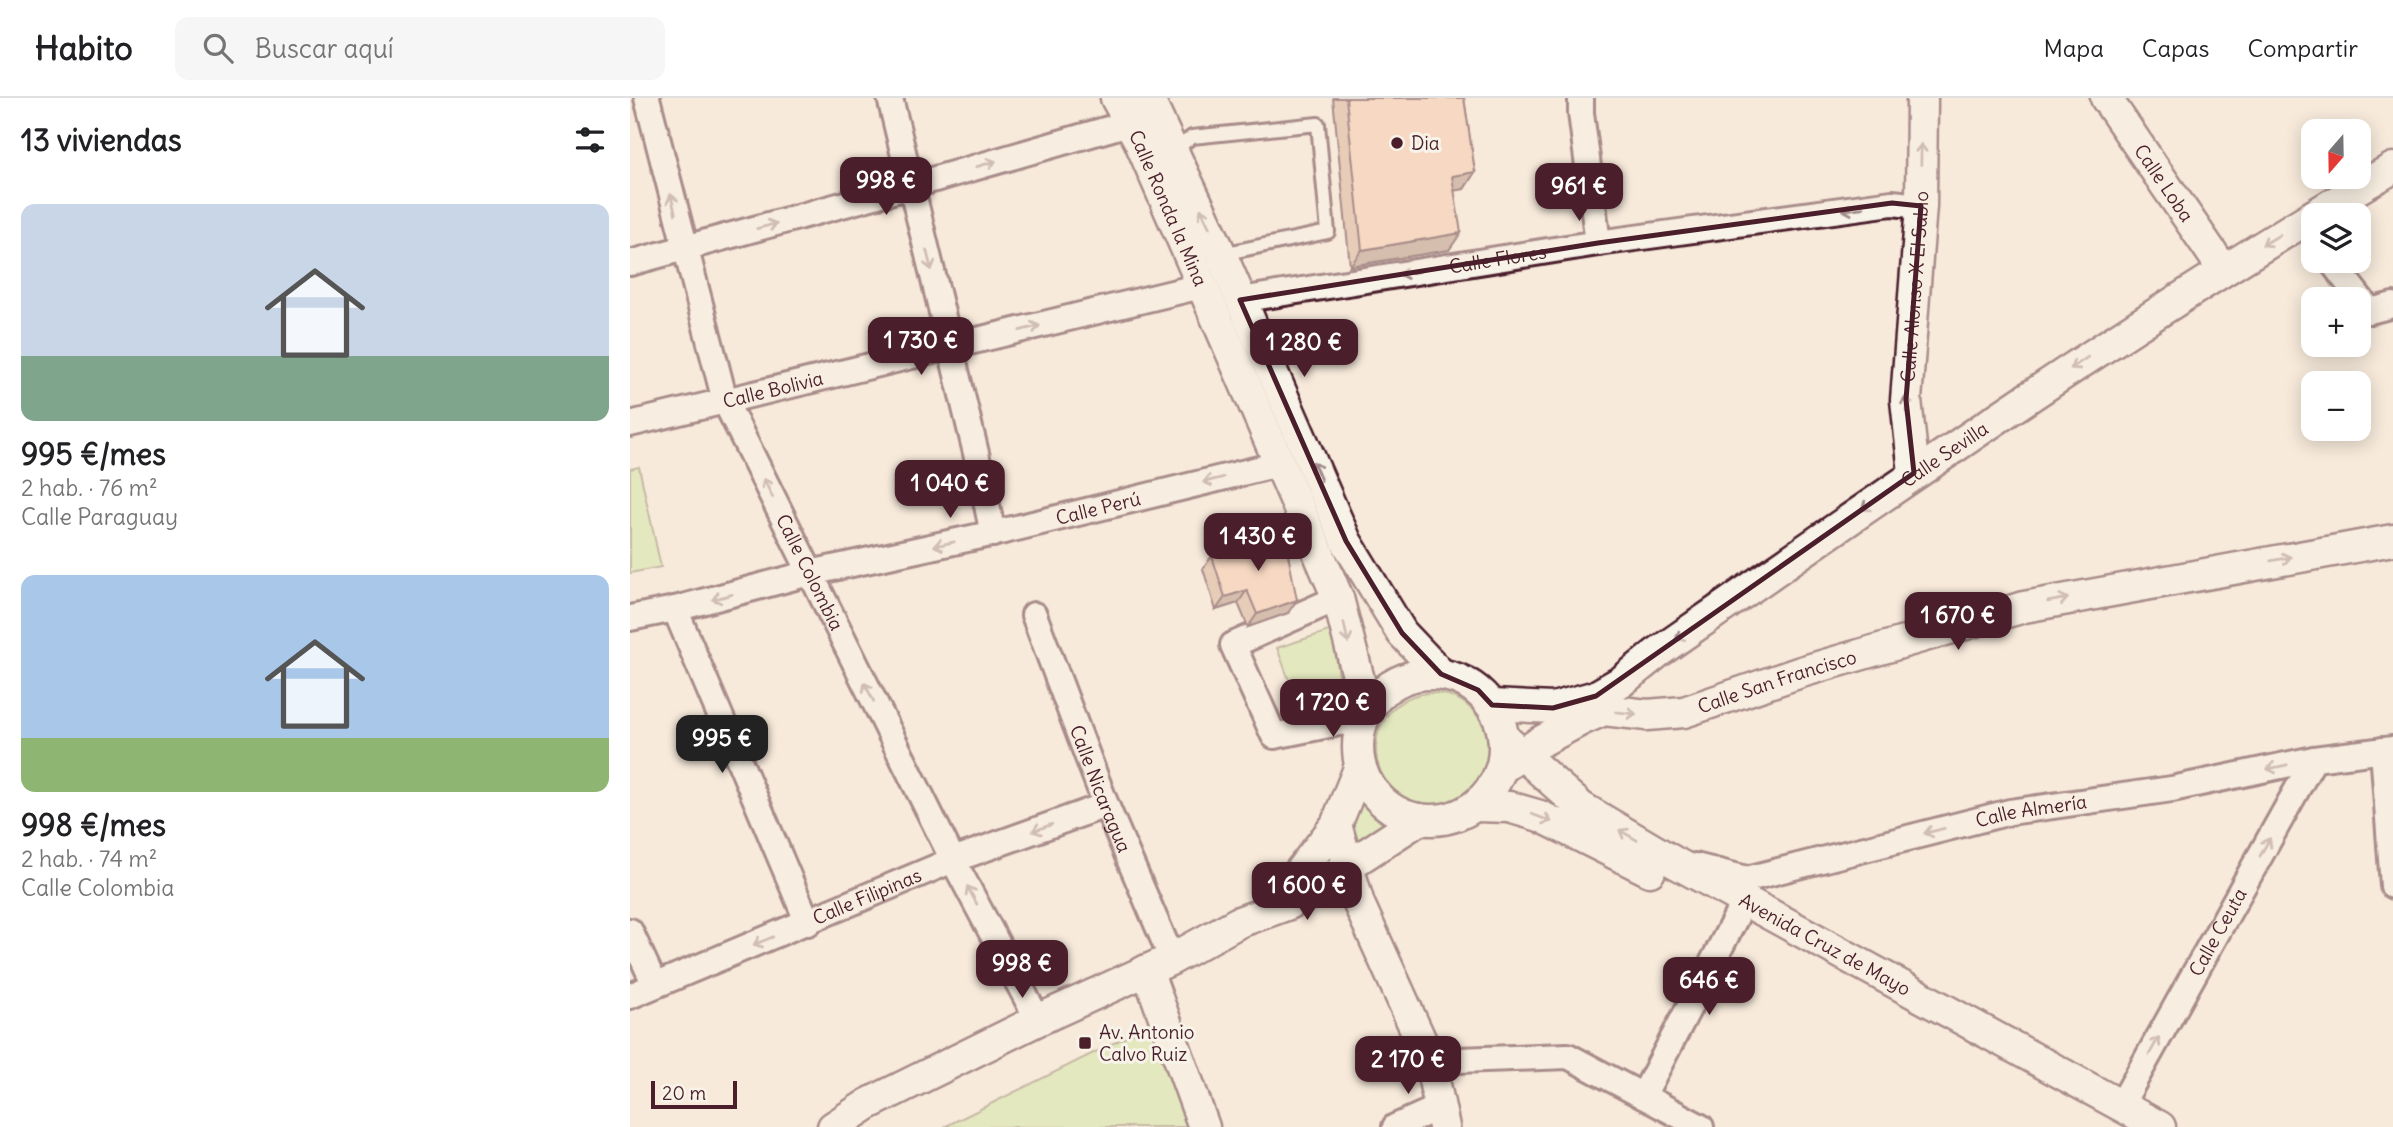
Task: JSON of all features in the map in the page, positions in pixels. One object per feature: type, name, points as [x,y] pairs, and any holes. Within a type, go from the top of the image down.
[{"type":"street","name":"Calle Colombia","points":[[647,98],[725,401],[953,860],[1038,1020]]},
{"type":"street","points":[[890,98],[993,534]]},
{"type":"street","name":"Calle Ronda la Mina","points":[[1148,98],[1222,254],[1346,541],[1402,633],[1441,674]]},
{"type":"street","points":[[1581,98],[1598,243]]},
{"type":"street","name":"Calle Alonso X El Sabio","points":[[1914,473],[1906,400],[1921,206],[1922,98]]},
{"type":"street","name":"Calle Loba","points":[[2106,98],[2223,269]]},
{"type":"street","points":[[630,262],[911,186],[1122,111]]},
{"type":"street","name":"Calle Ronda la Mina","points":[[1122,111],[1139,140],[1338,598],[1366,714]]},
{"type":"street","name":"Calle Sevilla","points":[[2345,203],[2393,169]]},
{"type":"street","name":"Calle Flores","points":[[1240,300],[1598,243],[1892,204],[1921,206]]},
{"type":"street","name":"Calle Sevilla","points":[[1492,705],[1553,708],[1596,696],[1622,681],[1657,653],[1914,473],[2223,269],[2301,233]]},
{"type":"street","points":[[2340,273],[2370,311],[2393,305]]},
{"type":"street","name":"Calle Bolivia","points":[[630,424],[1201,286]]},
{"type":"street","name":"Calle Perú","points":[[630,618],[676,609],[810,573],[993,534],[1279,464]]},
{"type":"street","name":"Calle San Francisco","points":[[1509,754],[1604,710],[1647,715],[1684,712],[1801,672],[2024,607],[2393,540]]},
{"type":"street","points":[[1338,598],[1233,645],[1274,736],[1366,714]]},
{"type":"street","points":[[676,609],[808,923]]},
{"type":"street","name":"Calle Nicaragua","points":[[1034,615],[1106,805],[1160,965]]},
{"type":"street","points":[[1441,674],[1478,690],[1492,705],[1500,721],[1509,754],[1492,789],[1476,806],[1459,815],[1439,820],[1420,819],[1399,813],[1382,801],[1368,785],[1360,765],[1359,733],[1366,714],[1380,694],[1398,681],[1419,675],[1441,674]]},
{"type":"street","points":[[2388,750],[2393,886]]},
{"type":"street","name":"Calle Almería","points":[[1674,862],[1747,878],[2010,812],[2172,789],[2314,759],[2388,750]]},
{"type":"street","name":"Avenida Cruz de Mayo","points":[[1509,754],[1581,807],[1674,862],[2122,1116]]},
{"type":"street","name":"Calle Ceuta","points":[[2122,1116],[2314,759]]},
{"type":"street","points":[[1239,922],[1297,875],[1336,825],[1360,765]]},
{"type":"street","name":"Calle Filipinas","points":[[630,996],[953,860],[1106,805]]},
{"type":"street","name":"Avenida Cruz de Mayo","points":[[1476,806],[1509,807],[1540,816],[1611,849],[1736,917],[2122,1116],[2160,1127]]},
{"type":"street","points":[[833,1127],[868,1104],[1038,1020],[1160,965],[1239,922],[1289,904],[1420,819]]},
{"type":"street","points":[[1336,825],[1359,904],[1430,1061],[1442,1117],[1395,1127]]},
{"type":"street","points":[[1643,1096],[1736,917]]},
{"type":"street","points":[[630,931],[655,985]]},
{"type":"street","points":[[1160,965],[1203,1127]]},
{"type":"street","points":[[1430,1061],[1568,1056],[1701,1127]]},
{"type":"lane","points":[[1174,149],[1192,137],[1318,124],[1328,232],[1222,254]]},
{"type":"highlighted area","points":[[1892,203],[1921,206],[1906,400],[1914,473],[1596,696],[1553,708],[1492,705],[1478,690],[1441,674],[1402,633],[1346,541],[1240,300],[1598,243]]},
{"type":"green space","points":[[639,467],[661,567],[630,573],[630,469]]},
{"type":"green space","points":[[1332,630],[1343,704],[1303,717],[1277,648]]},
{"type":"green space","points":[[1432,693],[1453,698],[1471,710],[1483,728],[1488,749],[1483,770],[1471,788],[1453,800],[1432,805],[1411,800],[1393,788],[1381,770],[1376,749],[1381,728],[1393,710],[1411,698]]},
{"type":"green space","points":[[1356,799],[1389,830],[1356,849],[1350,826]]},
{"type":"green space","points":[[1150,1025],[1191,1127],[944,1127]]},
{"type":"building","name":"Dia","points":[[1346,98],[1464,98],[1475,172],[1452,176],[1461,233],[1362,250]]},
{"type":"building","points":[[1284,534],[1297,600],[1257,614],[1247,590],[1225,597],[1212,556]]},
{"type":"place","name":"Dia","points":[[1397,143]]},
{"type":"place","name":"Av. Antonio Calvo Ruiz","points":[[1085,1043]]}]
